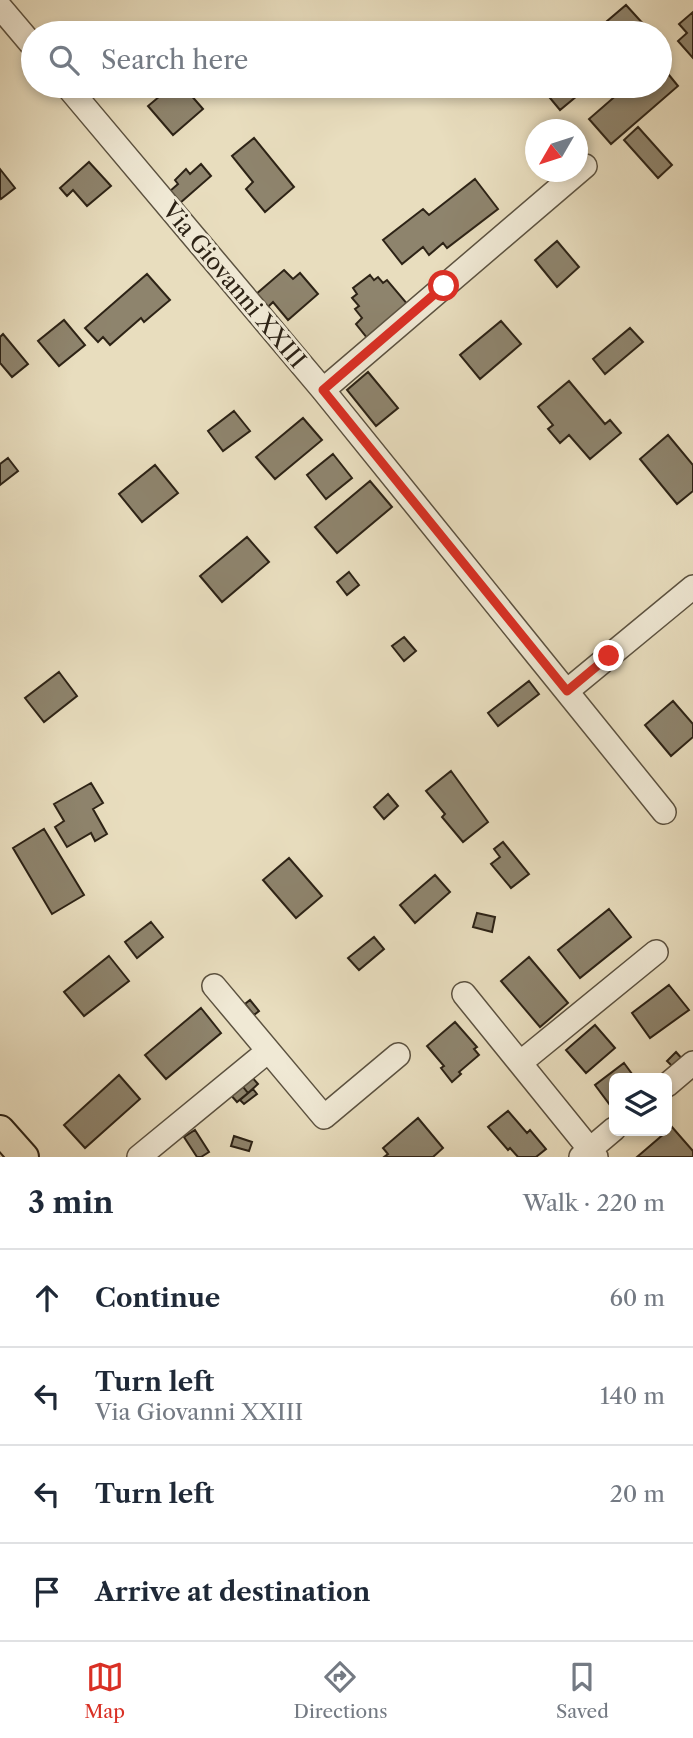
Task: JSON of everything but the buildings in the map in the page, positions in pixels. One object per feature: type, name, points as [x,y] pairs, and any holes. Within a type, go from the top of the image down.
[{"type":"main road","points":[[0,1130],[24,1157]]},
{"type":"street","points":[[0,7],[21,32]]},
{"type":"street","name":"Via Giovanni XXIII","points":[[77,98],[323,390],[664,812]]},
{"type":"street","points":[[323,390],[566,182]]},
{"type":"street","points":[[567,691],[693,587]]},
{"type":"street","points":[[520,1063],[656,952]]},
{"type":"street","points":[[214,986],[324,1117],[398,1055]]},
{"type":"street","points":[[464,994],[589,1154],[609,1134]]},
{"type":"street","points":[[139,1157],[268,1051]]},
{"type":"street","points":[[672,1081],[693,1063]]},
{"type":"route","points":[[444,286],[323,390],[567,691],[609,656]]}]
